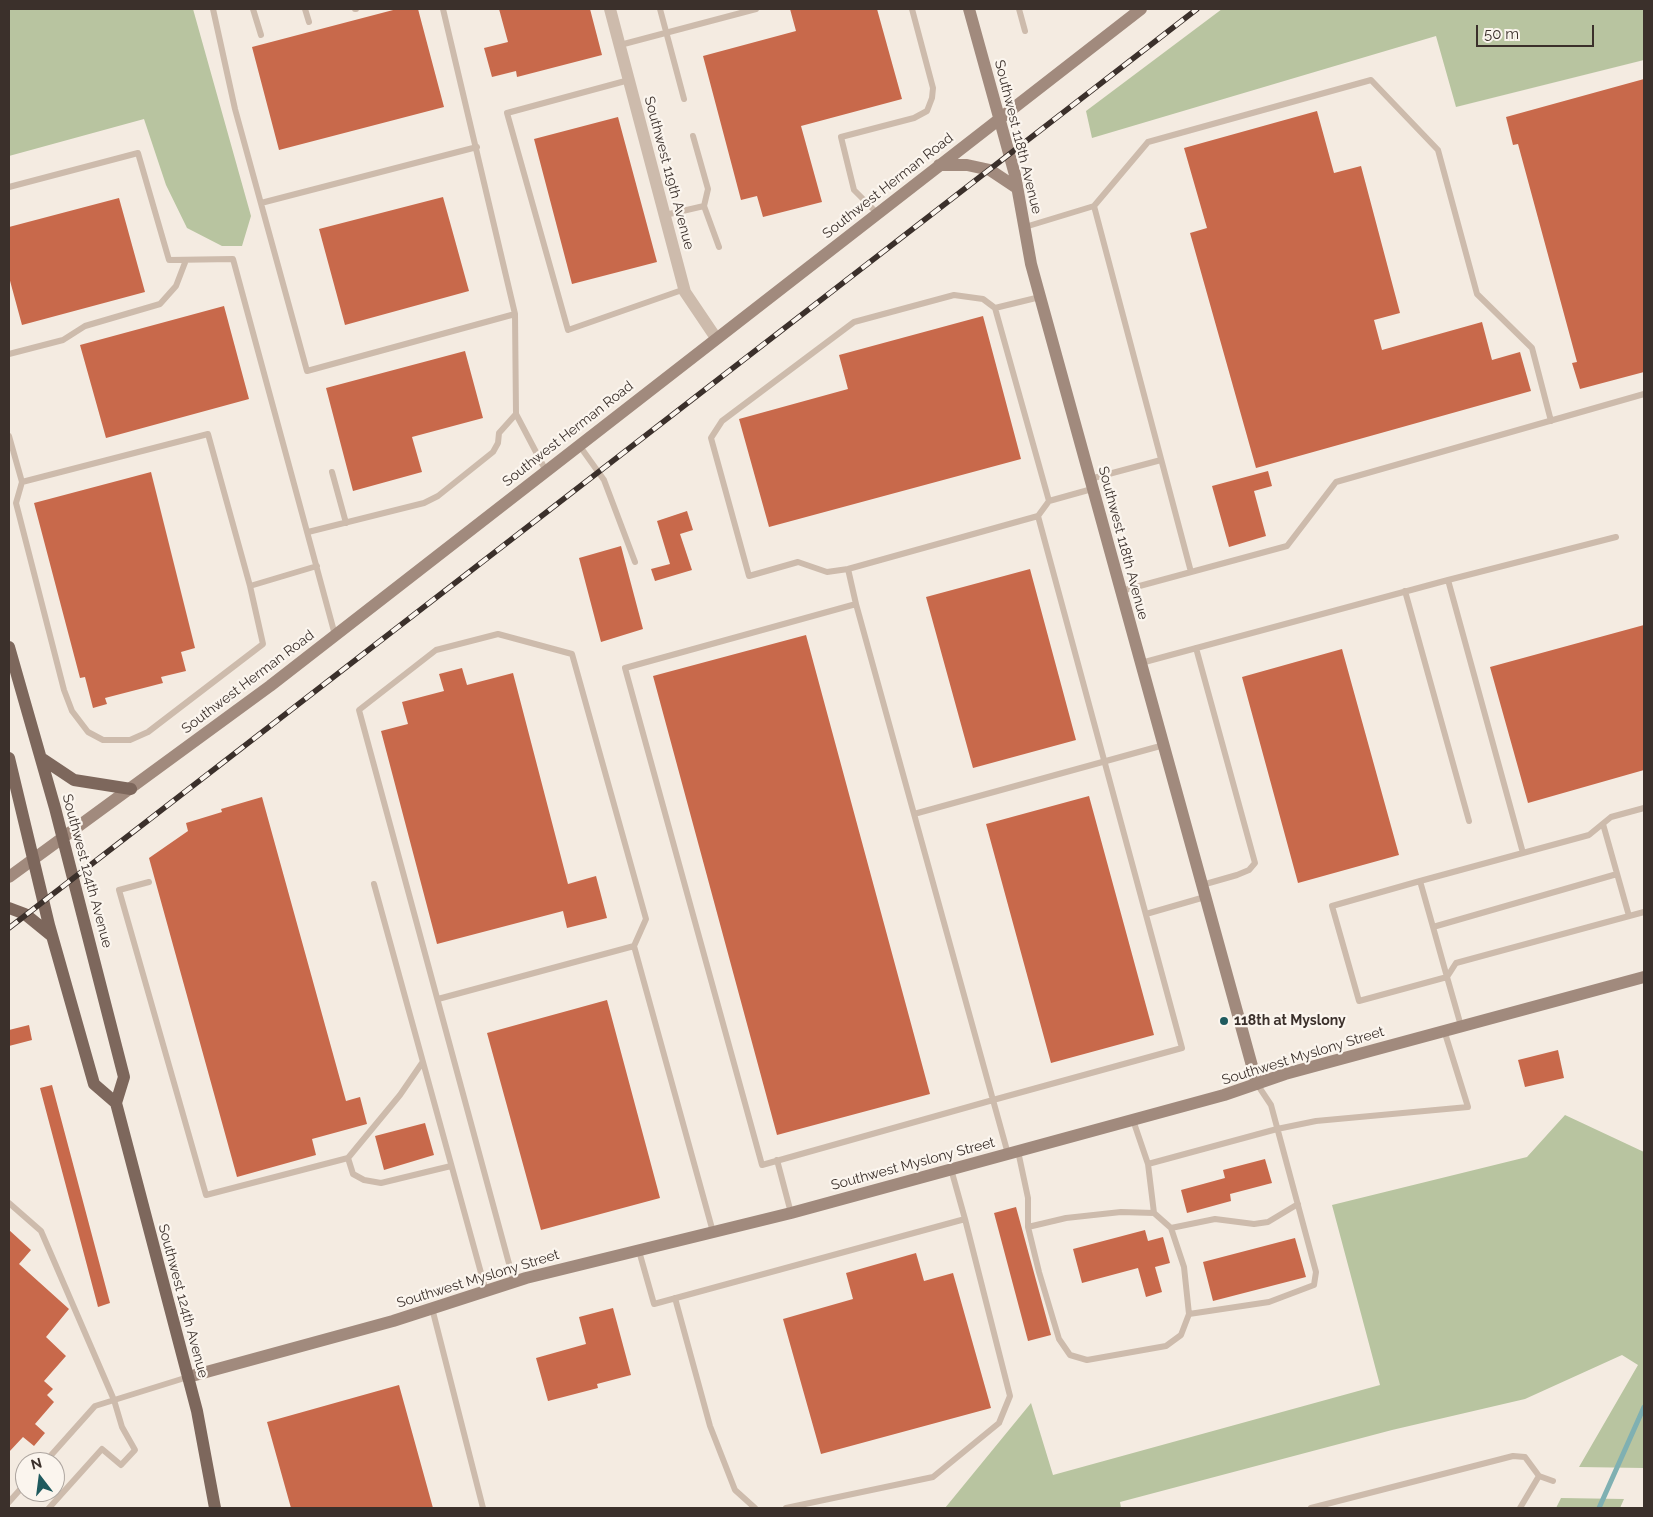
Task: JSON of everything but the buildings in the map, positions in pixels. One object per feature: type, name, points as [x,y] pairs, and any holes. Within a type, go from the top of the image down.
[{"type":"main road","name":"Southwest 124th Avenue","points":[[9,647],[63,837],[124,1077],[116,1103],[188,1377],[208,1465],[215,1508]]},
{"type":"main road","points":[[9,758],[53,937],[94,1084],[116,1103]]},
{"type":"main road","points":[[41,758],[74,780],[131,789]]},
{"type":"main road","points":[[9,908],[25,914],[53,937]]},
{"type":"street","name":"Southwest 119th Avenue","points":[[610,9],[685,289],[689,301],[716,338]]},
{"type":"street","name":"Southwest 118th Avenue","points":[[969,9],[1017,188],[1040,297],[1257,1084]]},
{"type":"street","name":"Southwest Herman Road","points":[[9,877],[131,789],[335,635],[1141,9]]},
{"type":"street","points":[[939,165],[967,165],[990,170],[1017,188]]},
{"type":"street","name":"Southwest Myslony Street","points":[[188,1377],[432,1308],[514,1282],[714,1234],[1134,1120],[1285,1074],[1444,1030],[1644,977]]},
{"type":"lane","points":[[213,9],[235,109],[307,371],[515,314]]},
{"type":"lane","points":[[253,9],[261,35]]},
{"type":"lane","points":[[305,9],[309,22]]},
{"type":"lane","points":[[443,9],[515,314],[516,414],[546,471]]},
{"type":"lane","points":[[660,9],[684,99]]},
{"type":"lane","points":[[620,45],[756,9]]},
{"type":"lane","points":[[877,213],[854,190],[841,137],[914,118],[927,111],[932,98],[932,88],[912,9]]},
{"type":"lane","points":[[1019,9],[1025,32]]},
{"type":"lane","points":[[629,80],[507,113],[568,330],[685,289]]},
{"type":"lane","points":[[1025,227],[1094,206],[1148,142],[1370,80],[1438,150],[1477,294],[1532,348],[1551,421]]},
{"type":"lane","points":[[693,136],[708,189],[704,206],[719,247]]},
{"type":"lane","points":[[261,203],[477,147]]},
{"type":"lane","points":[[9,187],[138,153],[170,260],[233,259],[335,635]]},
{"type":"lane","points":[[665,216],[704,206]]},
{"type":"lane","points":[[1094,206],[1191,572]]},
{"type":"lane","points":[[9,354],[62,340],[85,326],[160,304],[176,286],[186,260]]},
{"type":"lane","points":[[1049,502],[995,308],[983,299],[954,295],[854,322],[722,421],[711,438],[749,576],[798,562],[827,572],[848,569],[1038,516],[1049,502],[1091,484],[1161,460]]},
{"type":"lane","points":[[995,308],[1040,297]]},
{"type":"lane","points":[[1121,591],[1287,546],[1336,482],[1644,394]]},
{"type":"lane","points":[[308,532],[424,503],[438,496],[493,452],[498,443],[499,433],[516,414]]},
{"type":"lane","points":[[9,436],[22,482],[16,503],[64,690],[72,711],[88,732],[103,740],[130,740],[148,732],[263,644],[250,586],[208,434],[22,482]]},
{"type":"lane","points":[[579,445],[604,480],[635,562]]},
{"type":"lane","points":[[332,472],[346,523]]},
{"type":"lane","points":[[856,604],[625,668],[762,1164],[1182,1048],[1038,516]]},
{"type":"lane","points":[[1141,663],[1405,591],[1616,538]]},
{"type":"lane","points":[[250,586],[317,566]]},
{"type":"lane","points":[[848,569],[856,604],[993,1100],[1028,1198],[1028,1227],[1059,1339],[1070,1356],[1087,1360],[1166,1346],[1182,1335],[1189,1314],[1184,1266],[1171,1228],[1154,1213],[1121,1212],[1066,1218],[1028,1227]]},
{"type":"lane","points":[[1448,580],[1523,853]]},
{"type":"lane","points":[[1405,591],[1470,821]]},
{"type":"lane","points":[[514,1282],[359,710],[436,650],[498,634],[572,654],[646,920],[634,946],[714,1234]]},
{"type":"lane","points":[[1146,914],[1204,891],[1249,870],[1255,863],[1196,648]]},
{"type":"lane","points":[[914,814],[1164,745]]},
{"type":"lane","points":[[1644,808],[1611,817],[1590,834],[1332,906],[1359,1001],[1447,977],[1456,963],[1644,912]]},
{"type":"lane","points":[[1602,824],[1629,916]]},
{"type":"lane","points":[[1433,927],[1617,874]]},
{"type":"lane","points":[[1420,881],[1461,1026]]},
{"type":"lane","points":[[149,882],[119,890],[206,1195],[348,1158],[400,1095],[422,1063]]},
{"type":"lane","points":[[374,884],[450,1166],[486,1291]]},
{"type":"lane","points":[[438,999],[634,946]]},
{"type":"lane","points":[[1148,1164],[1277,1129],[1316,1121],[1468,1107],[1444,1030]]},
{"type":"lane","points":[[1189,1314],[1269,1302],[1314,1285],[1316,1272],[1271,1105],[1257,1084]]},
{"type":"lane","points":[[1134,1120],[1148,1164],[1154,1213]]},
{"type":"lane","points":[[348,1158],[353,1174],[364,1180],[381,1183],[450,1166]]},
{"type":"lane","points":[[777,1160],[791,1213]]},
{"type":"lane","points":[[786,1508],[933,1477],[999,1423],[1010,1396],[951,1169]]},
{"type":"lane","points":[[9,1203],[41,1231],[114,1400],[122,1427],[134,1450],[121,1465],[102,1449],[49,1508]]},
{"type":"lane","points":[[1171,1228],[1215,1218],[1254,1224],[1268,1222],[1298,1204]]},
{"type":"lane","points":[[640,1251],[654,1304],[965,1219]]},
{"type":"lane","points":[[675,1298],[710,1426],[735,1490],[755,1508]]},
{"type":"lane","points":[[432,1308],[483,1508]]},
{"type":"lane","points":[[54,1452],[96,1406],[188,1377]]},
{"type":"lane","points":[[1311,1508],[1513,1456],[1525,1457],[1539,1476],[1554,1482]]},
{"type":"lane","points":[[1520,1508],[1539,1476]]},
{"type":"green space","points":[[9,9],[193,9],[251,216],[242,246],[222,246],[187,228],[166,185],[144,119],[9,156]]},
{"type":"green space","points":[[1222,9],[1644,9],[1644,60],[1456,107],[1436,36],[1092,138],[1086,111]]},
{"type":"green space","points":[[1565,1115],[1644,1152],[1644,1468],[1579,1467],[1638,1365],[1622,1355],[1525,1399],[1392,1430],[1120,1502],[1121,1508],[945,1508],[1031,1403],[1053,1475],[1380,1385],[1332,1205],[1527,1157]]},
{"type":"green space","points":[[1561,1498],[1624,1499],[1620,1508],[1556,1508]]},
{"type":"waterway","points":[[1599,1508],[1644,1407]]},
{"type":"railway","points":[[9,928],[1197,9]]},
{"type":"place","name":"118th at Myslony","points":[[1224,1021]]}]
